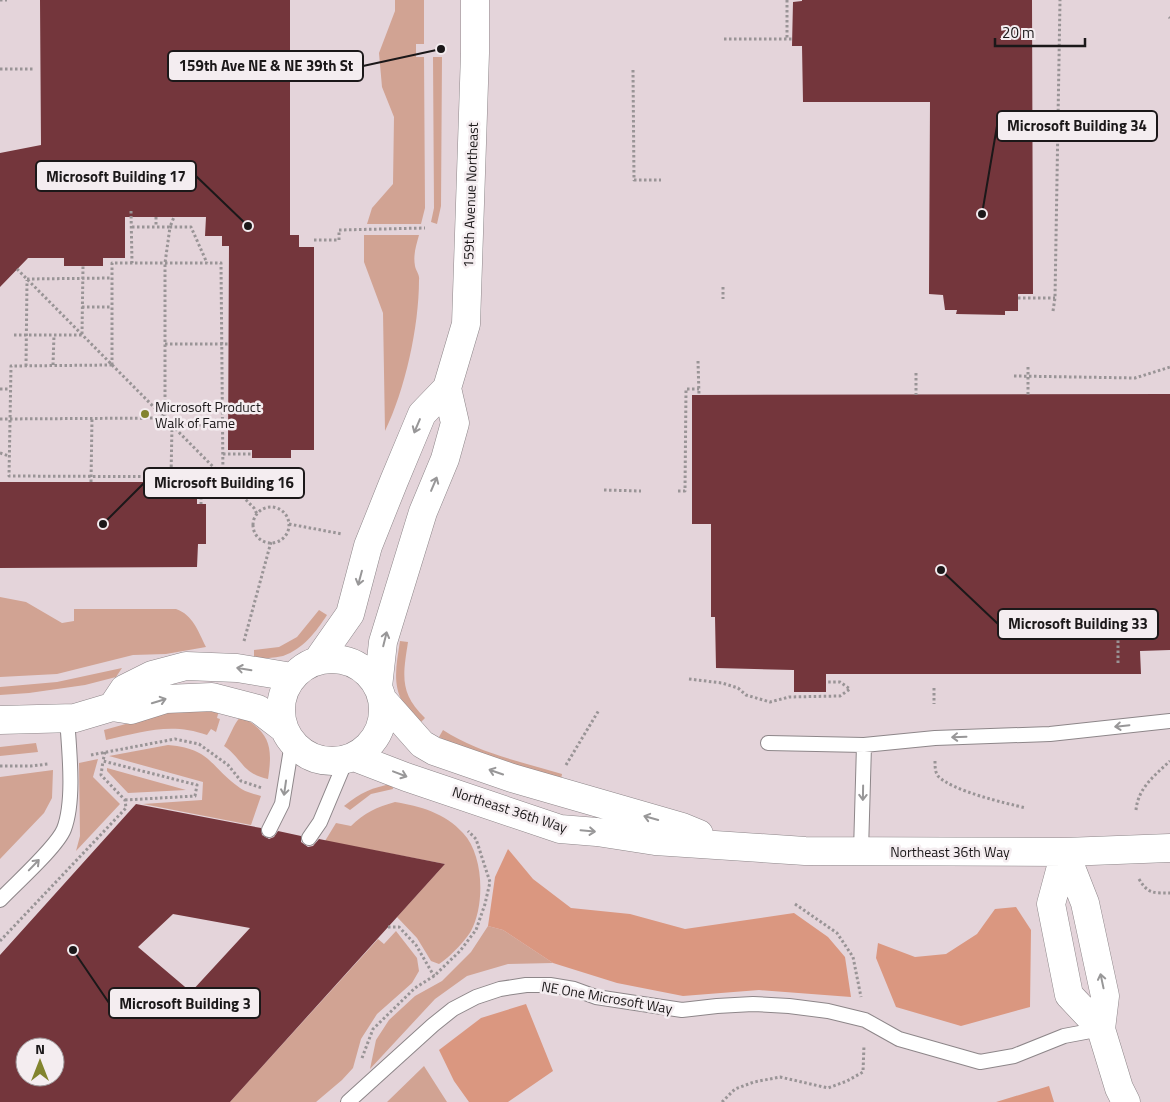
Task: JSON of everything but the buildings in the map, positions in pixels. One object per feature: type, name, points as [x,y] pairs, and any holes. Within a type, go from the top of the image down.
[{"type":"street","name":"159th Avenue Northeast","points":[[317,661],[350,614],[368,546],[422,414],[447,388],[466,324],[475,0]]},
{"type":"street","name":"159th Avenue Northeast","points":[[380,693],[383,642],[423,512],[445,459],[455,423],[447,388]]},
{"type":"street","points":[[0,720],[75,718],[112,707],[131,710],[166,699],[212,697],[258,709],[305,754],[320,761],[338,762],[350,758],[369,747],[379,733],[384,716],[380,693],[364,670],[348,661],[331,658],[317,661],[303,668],[292,677],[284,693],[281,710],[287,735]]},
{"type":"street","points":[[112,707],[124,689],[152,675],[186,666],[237,668],[292,677]]},
{"type":"street","name":"Northeast 36th Way","points":[[380,693],[422,744],[434,751],[512,778],[682,827],[730,846]]},
{"type":"street","name":"Northeast 36th Way","points":[[350,758],[560,828],[655,840],[730,846],[861,851],[1066,852],[1170,848]]},
{"type":"street","points":[[1066,852],[1051,904],[1068,995],[1101,1029]]},
{"type":"street","points":[[1066,852],[1085,903],[1104,990],[1101,1029],[1119,1088],[1126,1102]]},
{"type":"lane","points":[[0,900],[52,846],[64,830],[69,796],[70,760],[67,718]]},
{"type":"lane","points":[[768,743],[864,745],[935,738],[1050,734],[1170,721]]},
{"type":"lane","points":[[269,830],[282,804],[287,735]]},
{"type":"lane","points":[[861,851],[864,745]]},
{"type":"lane","points":[[309,838],[320,822],[350,758]]},
{"type":"lane","name":"NE One Microsoft Way","points":[[348,1102],[433,1025],[454,1009],[476,997],[500,989],[526,985],[550,985],[574,989],[596,997],[682,1010],[753,1004],[828,1011],[865,1020],[900,1039],[980,1062],[1014,1056],[1064,1036],[1101,1029]]},
{"type":"path","points":[[0,0],[7,0]]},
{"type":"path","points":[[787,0],[787,39]]},
{"type":"path","points":[[1053,311],[1055,298],[1060,0]]},
{"type":"path","points":[[724,39],[792,39]]},
{"type":"path","points":[[0,69],[33,69]]},
{"type":"path","points":[[633,70],[634,180],[661,180]]},
{"type":"path","points":[[131,211],[132,263]]},
{"type":"path","points":[[156,217],[156,228]]},
{"type":"path","points":[[165,418],[165,263],[170,228],[174,217]]},
{"type":"path","points":[[132,228],[191,228],[207,263]]},
{"type":"path","points":[[314,240],[339,240],[339,230],[425,228]]},
{"type":"path","points":[[112,365],[112,263],[221,263],[223,477]]},
{"type":"path","points":[[82,335],[83,266]]},
{"type":"path","points":[[17,269],[258,514]]},
{"type":"path","points":[[27,279],[112,278]]},
{"type":"path","points":[[26,366],[27,279]]},
{"type":"path","points":[[723,287],[723,299]]},
{"type":"path","points":[[1018,298],[1055,298]]},
{"type":"path","points":[[82,307],[112,307]]},
{"type":"path","points":[[14,335],[82,335]]},
{"type":"path","points":[[53,365],[54,335]]},
{"type":"path","points":[[165,344],[229,344]]},
{"type":"path","points":[[698,361],[699,395]]},
{"type":"path","points":[[112,365],[12,366],[10,389],[10,476],[223,477]]},
{"type":"path","points":[[1028,367],[1028,397]]},
{"type":"path","points":[[1014,376],[1135,378],[1170,367]]},
{"type":"path","points":[[916,373],[916,395]]},
{"type":"path","points":[[0,389],[10,389]]},
{"type":"path","points":[[678,491],[685,491],[686,389],[699,389]]},
{"type":"path","points":[[91,482],[92,418]]},
{"type":"path","points":[[0,419],[165,418]]},
{"type":"path","points":[[172,425],[223,425]]},
{"type":"path","points":[[171,477],[172,425]]},
{"type":"path","points":[[0,453],[10,456]]},
{"type":"path","points":[[223,454],[252,454]]},
{"type":"path","points":[[201,477],[201,504]]},
{"type":"path","points":[[604,490],[641,491]]},
{"type":"path","points":[[266,508],[277,508],[286,514],[289,524],[284,538],[271,542],[260,539],[256,534],[253,524],[258,514],[266,508]]},
{"type":"path","points":[[289,524],[342,534]]},
{"type":"path","points":[[243,646],[271,542]]},
{"type":"path","points":[[1118,663],[1118,634],[1145,634]]},
{"type":"path","points":[[689,679],[722,683],[738,688],[746,695],[770,702],[789,697],[840,696],[850,689],[840,682],[826,682]]},
{"type":"path","points":[[934,688],[934,704]]},
{"type":"path","points":[[814,692],[814,697]]},
{"type":"path","points":[[564,770],[599,710]]},
{"type":"path","points":[[0,766],[31,766],[70,760],[175,739],[199,744],[228,765],[241,781],[264,789]]},
{"type":"path","points":[[0,941],[126,808],[125,800],[101,775],[105,752]]},
{"type":"path","points":[[103,761],[197,785],[195,796],[125,800]]},
{"type":"path","points":[[1136,810],[1137,801],[1147,782],[1170,761]]},
{"type":"path","points":[[935,763],[939,776],[958,788],[1026,808]]},
{"type":"path","points":[[360,1065],[373,1029],[415,988],[434,976],[460,951],[476,930],[490,882],[476,839],[465,827]]},
{"type":"path","points":[[1137,876],[1148,891],[1156,894],[1170,893]]},
{"type":"path","points":[[722,1102],[735,1089],[754,1082],[780,1077],[828,1088],[847,1081],[863,1072],[865,1020],[853,957],[837,933],[794,904]]},
{"type":"path","points":[[388,927],[399,927],[416,945],[434,976]]},
{"type":"shaded area","points":[[0,0],[1170,0],[1170,1102],[0,1102]]},
{"type":"shaded area","points":[[395,0],[424,0],[424,44],[416,44],[416,57],[424,57],[425,208],[421,224],[367,224],[372,208],[393,184],[394,117],[382,87],[379,53],[395,11]]},
{"type":"shaded area","points":[[433,57],[442,57],[441,206],[437,224],[431,222],[434,208]]},
{"type":"shaded area","points":[[364,235],[419,235],[414,258],[419,278],[414,338],[405,378],[385,431],[383,313],[364,262]]},
{"type":"shaded area","points":[[0,597],[26,602],[62,623],[74,621],[74,609],[176,609],[191,619],[206,647],[166,654],[133,655],[57,674],[0,677]]},
{"type":"shaded area","points":[[319,610],[327,615],[314,634],[297,649],[283,656],[254,659],[254,650],[279,647],[297,637]]},
{"type":"shaded area","points":[[400,641],[408,642],[404,674],[405,683],[411,700],[425,718],[420,723],[404,704],[397,687],[396,672]]},
{"type":"shaded area","points":[[122,668],[116,677],[85,685],[0,695],[0,687],[57,682]]},
{"type":"shaded area","points":[[180,709],[219,710],[217,718],[220,719],[216,732],[211,729],[207,735],[194,731],[169,729],[106,740],[104,730]]},
{"type":"shaded area","points":[[241,716],[258,728],[267,741],[270,758],[268,779],[252,773],[224,746]]},
{"type":"shaded area","points":[[443,730],[485,751],[562,774],[561,780],[457,747],[439,737]]},
{"type":"shaded area","points":[[36,743],[38,752],[0,756],[0,747]]},
{"type":"shaded area","points":[[168,745],[193,750],[209,760],[240,788],[261,796],[251,825],[143,804],[202,800],[203,782],[109,756]]},
{"type":"shaded area","points":[[98,759],[93,777],[120,804],[76,851],[80,836],[79,763]]},
{"type":"shaded area","points":[[107,768],[186,790],[128,793],[107,771]]},
{"type":"shaded area","points":[[53,770],[52,798],[44,813],[0,859],[0,777]]},
{"type":"shaded area","points":[[392,784],[393,789],[371,794],[350,810],[344,806],[367,791]]},
{"type":"shaded area","points":[[395,802],[432,811],[448,820],[463,833],[470,842],[475,854],[480,880],[479,908],[476,920],[465,940],[439,964],[431,961],[417,938],[397,917],[445,864],[325,841],[336,823],[351,826],[371,811]]},
{"type":"shaded area","points":[[508,849],[533,879],[571,908],[630,914],[685,929],[794,913],[828,937],[845,957],[851,997],[759,990],[683,996],[617,983],[553,963],[503,930],[488,926],[495,877]]},
{"type":"shaded area","points":[[1016,907],[1031,930],[1030,1007],[961,1026],[896,1007],[876,958],[878,943],[915,957],[946,954],[977,934],[995,909]]},
{"type":"shaded area","points":[[488,926],[503,930],[553,963],[508,964],[467,976],[435,999],[370,1069],[376,1040],[389,1020],[415,996],[442,981],[471,952]]},
{"type":"shaded area","points":[[396,931],[417,958],[419,971],[412,983],[377,1014],[361,1039],[353,1068],[342,1080],[316,1102],[230,1102],[378,939],[384,944]]},
{"type":"shaded area","points":[[526,1004],[553,1071],[508,1102],[469,1102],[454,1081],[439,1050],[481,1018]]},
{"type":"shaded area","points":[[424,1066],[447,1102],[387,1102]]},
{"type":"shaded area","points":[[1049,1086],[1054,1102],[996,1102]]},
{"type":"place","name":"159th Ave NE & NE 39th St","points":[[441,49]]},
{"type":"place","name":"Microsoft Building 34","points":[[982,214]]},
{"type":"place","name":"Microsoft Building 17","points":[[248,226]]},
{"type":"place","name":"Microsoft Product Walk of Fame","points":[[145,414]]},
{"type":"place","name":"Microsoft Building 16","points":[[103,524]]},
{"type":"place","name":"Microsoft Building 33","points":[[941,570]]},
{"type":"place","name":"Microsoft Building 3","points":[[73,950]]}]
